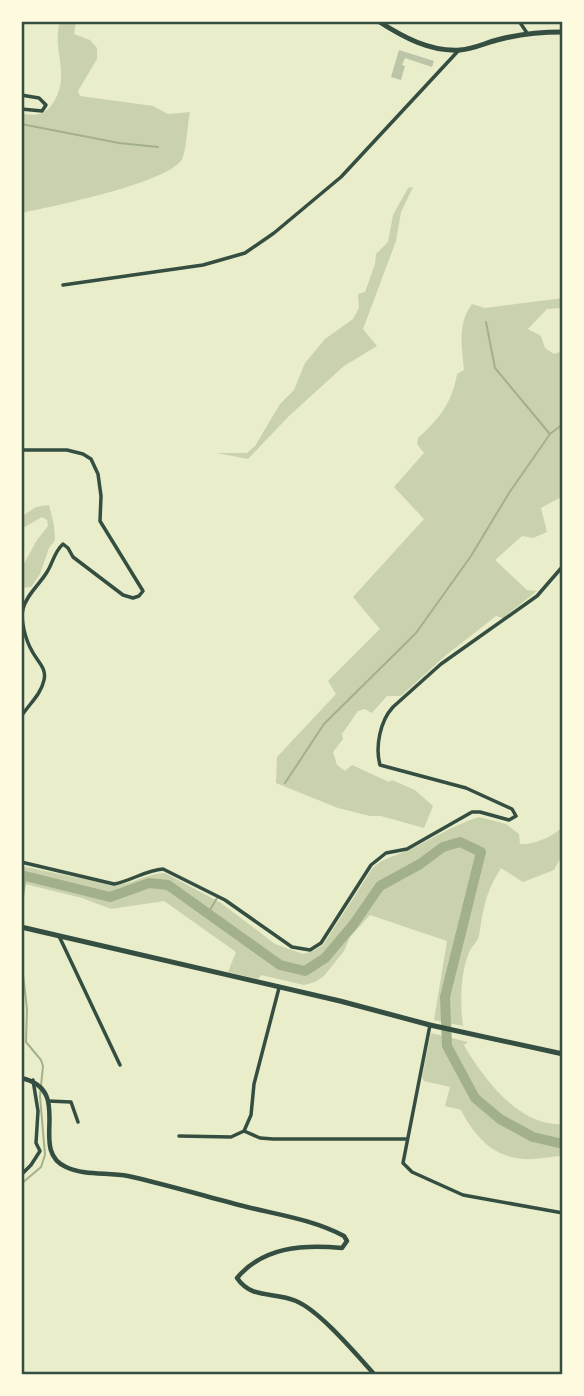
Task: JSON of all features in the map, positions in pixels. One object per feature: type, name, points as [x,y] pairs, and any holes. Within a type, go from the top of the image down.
[{"type":"main road","points":[[378,21],[399,35],[430,47],[459,50],[527,33],[563,32]]},
{"type":"main road","points":[[22,928],[340,1001],[431,1025],[562,1052]]},
{"type":"street","points":[[519,21],[527,33]]},
{"type":"street","points":[[63,285],[203,265],[245,253],[274,233],[341,177],[459,50]]},
{"type":"street","points":[[21,94],[39,99],[46,106],[42,111],[21,109]]},
{"type":"street","points":[[21,450],[67,450],[92,459],[99,485],[100,521],[142,591],[139,596],[133,598],[123,595],[73,557],[68,548],[62,544],[57,549],[49,570],[25,602],[22,611],[25,632],[45,678],[39,692],[21,717]]},
{"type":"street","points":[[21,862],[114,884],[155,869],[163,869],[225,900],[292,947],[310,950],[321,943],[371,865],[386,853],[407,849],[472,812],[481,811],[509,820],[516,815],[512,809],[466,788],[380,765],[378,748],[387,713],[393,707],[441,664],[537,596],[563,566]]},
{"type":"street","points":[[59,936],[120,1065]]},
{"type":"street","points":[[179,1136],[231,1137],[244,1130],[251,1115],[254,1084],[279,988]]},
{"type":"street","points":[[431,1025],[403,1163],[412,1172],[463,1195],[563,1213]]},
{"type":"street","points":[[21,1078],[35,1082],[44,1089],[48,1101],[51,1154],[59,1164],[72,1170],[125,1175],[302,1219],[344,1236],[347,1241],[342,1248],[321,1246],[285,1249],[263,1256],[246,1267],[237,1278],[244,1288],[283,1296],[310,1310],[375,1375]]},
{"type":"street","points":[[21,1175],[40,1151],[36,1143],[38,1118],[35,1082]]},
{"type":"street","points":[[48,1101],[71,1102],[78,1122]]},
{"type":"street","points":[[244,1130],[260,1139],[407,1139]]},
{"type":"green space","points":[[60,21],[76,21],[74,34],[90,40],[97,48],[97,59],[78,91],[80,96],[153,106],[168,114],[190,112],[185,151],[182,159],[173,168],[155,177],[108,193],[21,213],[21,113],[33,115],[44,112],[57,95],[61,74],[58,43]]},
{"type":"green space","points":[[413,187],[401,212],[396,241],[363,329],[377,346],[344,366],[289,416],[248,459],[217,453],[247,453],[255,446],[280,404],[294,390],[305,363],[325,339],[353,319],[359,308],[358,294],[365,292],[376,254],[388,242],[393,215],[408,188]]},
{"type":"green space","points":[[563,298],[563,308],[547,309],[528,329],[541,336],[545,348],[554,354],[563,351],[563,496],[541,508],[547,532],[533,538],[522,536],[495,560],[527,590],[537,591],[503,618],[496,616],[445,656],[401,696],[387,696],[372,713],[365,709],[358,711],[333,752],[337,765],[345,771],[352,765],[389,782],[392,780],[415,790],[433,806],[424,828],[338,808],[276,783],[277,757],[336,694],[328,681],[380,629],[353,597],[424,519],[394,487],[424,453],[417,444],[418,438],[444,410],[457,374],[464,370],[462,328],[467,312],[472,304],[485,308]]},
{"type":"green space","points":[[49,505],[55,540],[49,548],[40,574],[31,587],[21,588],[21,569],[48,526],[47,520],[42,517],[21,529],[21,517],[36,507]]},
{"type":"green space","points":[[479,817],[506,824],[519,834],[520,844],[543,839],[563,826],[563,853],[554,870],[523,882],[501,868],[486,900],[478,938],[470,950],[464,968],[461,997],[463,1026],[434,1020],[447,941],[370,915],[350,937],[344,951],[324,976],[304,985],[261,975],[258,979],[228,972],[236,952],[164,901],[111,909],[82,898],[21,883],[21,866],[113,885],[165,873],[221,903],[275,944],[303,954],[323,945],[376,865]]},
{"type":"green space","points":[[431,1033],[468,1042],[464,1045],[474,1062],[506,1100],[533,1118],[547,1123],[563,1124],[563,1156],[522,1159],[500,1153],[482,1140],[461,1110],[445,1106],[450,1087],[424,1081],[422,1077]]},
{"type":"building","points":[[399,50],[434,61],[432,67],[405,58],[401,80],[391,77]]},
{"type":"waterway","points":[[21,124],[119,143],[158,147]]},
{"type":"waterway","points":[[486,322],[495,368],[549,433]]},
{"type":"waterway","points":[[285,783],[324,724],[416,633],[471,556],[509,493],[550,434],[563,424]]},
{"type":"waterway","points":[[21,875],[110,897],[149,883],[168,885],[280,965],[305,971],[325,958],[353,925],[380,886],[420,864],[443,847],[460,842],[481,852],[445,997],[447,1046],[475,1098],[500,1119],[533,1137],[563,1144]]},
{"type":"waterway","points":[[21,914],[25,882],[23,875]]},
{"type":"waterway","points":[[207,915],[217,898]]},
{"type":"waterway","points":[[21,957],[27,1009],[26,1042],[43,1066],[40,1096],[45,1155],[41,1167],[21,1184]]}]
